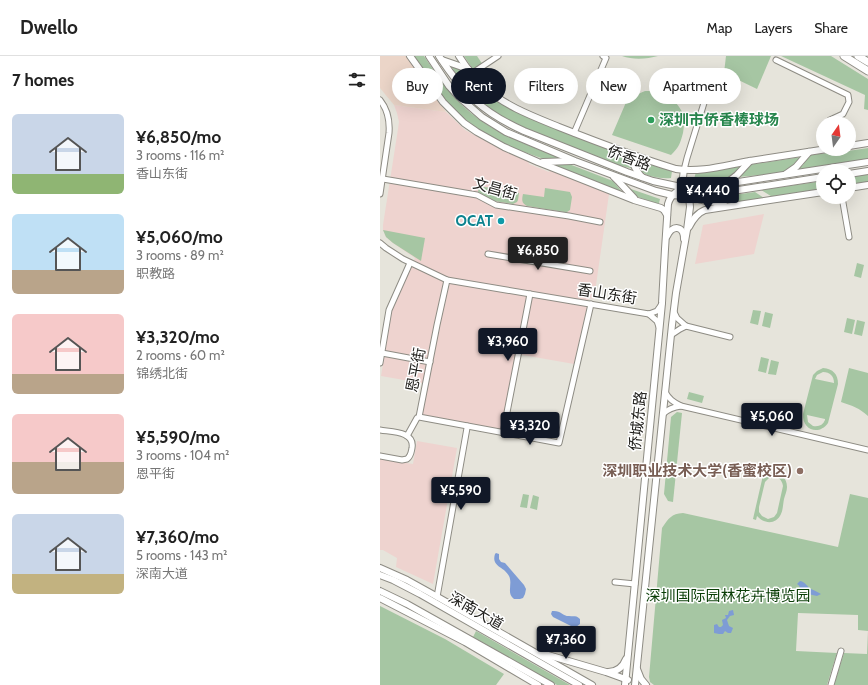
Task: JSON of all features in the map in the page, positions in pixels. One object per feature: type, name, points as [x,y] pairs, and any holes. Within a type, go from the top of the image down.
[{"type":"highway","points":[[844,56],[868,71]]},
{"type":"highway","points":[[858,56],[868,62]]},
{"type":"main road","points":[[410,56],[443,102],[464,123],[490,140],[538,162],[639,202],[661,208],[667,214]]},
{"type":"main road","name":"侨香路","points":[[429,56],[449,86],[459,97],[482,117],[506,132],[575,161],[662,193],[672,195],[700,196],[816,178]]},
{"type":"main road","points":[[459,56],[467,68]]},
{"type":"main road","points":[[440,58],[461,68]]},
{"type":"main road","name":"侨香路","points":[[440,58],[457,82],[474,101],[510,125],[643,178],[681,187],[699,187],[868,162]]},
{"type":"main road","points":[[506,103],[514,108],[595,142],[660,164],[684,170],[702,170],[816,151]]},
{"type":"main road","points":[[856,145],[868,143]]},
{"type":"main road","points":[[625,152],[628,153],[638,173],[643,178]]},
{"type":"main road","points":[[783,175],[796,167],[809,152]]},
{"type":"main road","points":[[538,162],[575,161]]},
{"type":"main road","points":[[725,184],[732,180],[750,161]]},
{"type":"main road","points":[[672,195],[681,187],[684,170]]},
{"type":"main road","points":[[856,173],[868,171]]},
{"type":"main road","points":[[610,174],[631,196],[639,202]]},
{"type":"main road","points":[[856,187],[868,185]]},
{"type":"main road","points":[[681,187],[689,196],[711,203],[732,206]]},
{"type":"main road","points":[[687,230],[700,212],[705,210],[816,193]]},
{"type":"main road","name":"侨城东路","points":[[625,682],[660,328],[667,214],[669,199],[672,195]]},
{"type":"main road","name":"侨城东路","points":[[636,684],[671,335],[690,207],[689,196]]},
{"type":"main road","points":[[665,238],[670,230],[678,228],[684,233],[684,247]]},
{"type":"main road","points":[[380,568],[407,580],[426,591]]},
{"type":"main road","name":"深南大道","points":[[380,575],[420,594],[578,685]]},
{"type":"main road","points":[[392,580],[410,584],[436,596],[592,685]]},
{"type":"main road","name":"深南大道","points":[[380,591],[428,615],[551,685]]},
{"type":"main road","points":[[380,598],[452,635],[538,685]]},
{"type":"main road","points":[[456,608],[471,624]]},
{"type":"main road","points":[[428,615],[452,635]]},
{"type":"main road","points":[[530,650],[606,672],[625,682],[636,684]]},
{"type":"main road","points":[[606,672],[613,672],[620,667],[626,661],[628,655]]},
{"type":"main road","points":[[637,668],[641,679],[646,685]]},
{"type":"street","points":[[477,68],[498,56]]},
{"type":"street","points":[[574,133],[606,58],[603,56]]},
{"type":"street","points":[[776,60],[848,95],[849,102],[843,114],[839,116]]},
{"type":"street","points":[[380,100],[388,113],[390,125],[380,194]]},
{"type":"street","points":[[684,170],[704,104]]},
{"type":"street","name":"文昌街","points":[[383,179],[477,195],[496,205],[600,222]]},
{"type":"street","points":[[843,204],[848,237]]},
{"type":"street","name":"香山东街","points":[[380,242],[386,248],[410,263],[447,280],[649,314],[657,311],[661,307],[662,303]]},
{"type":"street","points":[[488,254],[590,271]]},
{"type":"street","points":[[380,363],[389,310],[410,263]]},
{"type":"street","name":"恩平街","points":[[407,436],[416,418],[430,362],[447,280]]},
{"type":"street","points":[[503,432],[530,294]]},
{"type":"street","points":[[416,418],[559,443],[591,304]]},
{"type":"street","points":[[674,312],[677,318],[686,326],[730,337]]},
{"type":"street","name":"香山东街","points":[[649,314],[660,328]]},
{"type":"street","points":[[671,335],[686,326]]},
{"type":"street","points":[[382,354],[430,362]]},
{"type":"street","points":[[665,392],[669,399],[681,406],[868,450]]},
{"type":"street","points":[[663,414],[673,407],[681,406]]},
{"type":"street","points":[[436,596],[467,426]]},
{"type":"street","points":[[380,430],[407,436],[413,445],[411,455],[407,459],[402,460],[380,456]]},
{"type":"street","points":[[615,582],[635,584]]},
{"type":"street","points":[[831,685],[841,651]]},
{"type":"shaded area","points":[[380,56],[407,56],[415,68],[392,68],[392,103],[380,88]]},
{"type":"shaded area","points":[[393,104],[440,104],[446,112]]},
{"type":"shaded area","points":[[394,105],[446,112],[465,130],[528,161],[529,164],[549,172],[550,170],[609,194],[594,299],[589,298],[574,364],[517,354],[502,430],[422,416],[427,384],[381,376],[392,310],[415,258],[386,237],[383,230],[399,122]]},
{"type":"shaded area","points":[[764,214],[754,254],[695,264],[703,225]]},
{"type":"shaded area","points":[[417,441],[457,448],[433,584],[396,567],[397,558],[383,550],[380,550],[380,459],[413,464]]},
{"type":"green space","points":[[413,56],[424,56],[432,68],[422,68]]},
{"type":"green space","points":[[464,56],[477,56],[483,65],[478,68],[472,68]]},
{"type":"green space","points":[[622,56],[658,56],[640,59]]},
{"type":"green space","points":[[726,56],[771,56],[757,89],[741,81],[741,68],[725,68]]},
{"type":"green space","points":[[781,56],[831,56],[868,79],[868,110],[864,109],[865,95]]},
{"type":"green space","points":[[443,84],[451,93],[451,104],[461,104],[494,129],[520,142],[560,158],[553,160],[541,158],[510,147],[479,130],[455,111],[444,99]]},
{"type":"green space","name":"深圳市侨香棒球场","points":[[649,91],[649,104],[676,104],[683,114],[684,124],[682,137],[678,147],[671,155],[612,135],[625,104],[641,104],[641,93]]},
{"type":"green space","points":[[506,101],[625,155],[634,169],[618,165],[526,130],[487,109],[482,104],[506,104]]},
{"type":"green space","points":[[868,148],[868,160],[841,164],[816,164],[816,168],[794,171],[803,165],[809,155],[856,156],[856,150]]},
{"type":"green space","points":[[801,157],[794,166],[782,173],[738,177],[748,165]]},
{"type":"green space","points":[[632,158],[672,171],[671,178],[659,178],[645,174],[638,168]]},
{"type":"green space","points":[[569,164],[613,181],[622,192],[554,165]]},
{"type":"green space","points":[[743,166],[729,179],[702,182],[694,179],[696,172]]},
{"type":"green space","points":[[868,174],[868,184],[856,186],[856,176]]},
{"type":"green space","points":[[816,182],[816,191],[774,198],[761,190]]},
{"type":"green space","points":[[479,186],[519,193],[518,200],[513,204],[494,201],[478,192]]},
{"type":"green space","points":[[545,188],[570,192],[572,197],[570,210],[564,212],[527,206],[524,204],[522,199],[523,194],[544,197]]},
{"type":"green space","points":[[628,188],[660,199],[659,203],[658,204],[635,196]]},
{"type":"green space","points":[[755,192],[764,198],[726,204],[705,199]]},
{"type":"green space","points":[[383,230],[425,238],[421,261],[393,243],[386,237]]},
{"type":"green space","points":[[857,263],[864,265],[861,278],[854,276]]},
{"type":"green space","points":[[753,310],[761,311],[758,325],[750,323]]},
{"type":"green space","points":[[765,312],[773,314],[770,328],[762,326]]},
{"type":"green space","points":[[847,318],[855,320],[852,334],[844,332]]},
{"type":"green space","points":[[857,320],[865,322],[862,336],[854,334]]},
{"type":"green space","points":[[761,357],[769,359],[766,373],[758,371]]},
{"type":"green space","points":[[771,360],[779,362],[776,375],[768,374]]},
{"type":"green space","points":[[823,368],[832,371],[837,377],[838,384],[828,423],[824,427],[816,430],[805,424],[803,414],[813,375]],"holes":[[[823,372],[831,375],[834,383],[815,379],[817,375]],[[807,415],[825,419],[825,420],[820,425],[813,426],[808,422]]]},
{"type":"green space","points":[[849,368],[868,373],[868,416],[862,411],[841,402]]},
{"type":"green space","points":[[689,392],[704,396],[702,403],[687,399]]},
{"type":"green space","points":[[677,412],[682,413],[673,502],[668,501],[664,494],[671,417]]},
{"type":"green space","points":[[764,471],[767,472],[767,475],[780,475],[787,483],[787,487],[779,518],[773,522],[763,521],[757,516],[756,520],[753,519]],"holes":[[[770,477],[780,480],[783,486],[777,513],[774,517],[768,519],[762,516],[759,512],[759,507],[765,482]]]},
{"type":"green space","points":[[523,494],[529,495],[527,508],[520,507]]},
{"type":"green space","name":"深圳国际园林花卉博览园","points":[[850,494],[868,498],[868,631],[858,630],[858,615],[798,613],[796,651],[837,653],[827,685],[654,685],[650,682],[649,677],[662,528],[671,517],[676,514],[683,513],[838,547]]},
{"type":"green space","points":[[533,495],[539,497],[537,510],[530,508]]},
{"type":"green space","points":[[380,606],[445,639],[504,674],[496,685],[380,685]]},
{"type":"green space","points":[[476,631],[570,685],[557,685],[473,637]]},
{"type":"green space","points":[[868,631],[868,685],[834,685],[844,653],[867,654]]},
{"type":"water","points":[[496,553],[499,554],[499,559],[501,562],[505,563],[524,585],[526,589],[523,598],[514,599],[510,594],[509,576],[496,564],[494,558]]},
{"type":"water","points":[[800,581],[804,582],[811,589],[821,594],[817,596],[799,592],[800,587],[797,584]]},
{"type":"water","points":[[733,610],[734,615],[730,616],[727,620],[729,626],[733,628],[731,633],[725,631],[723,634],[714,633],[714,625],[717,624],[721,627],[723,625],[722,620],[726,618],[725,615],[728,615],[729,611]]},
{"type":"water","points":[[552,611],[557,611],[567,616],[575,616],[580,619],[580,624],[573,627],[553,617],[551,614]]},
{"type":"place","name":"深圳市侨香棒球场","points":[[651,120]]},
{"type":"place","name":"OCAT","points":[[501,221]]},
{"type":"place","name":"深圳职业技术大学(香蜜校区)","points":[[800,471]]}]
